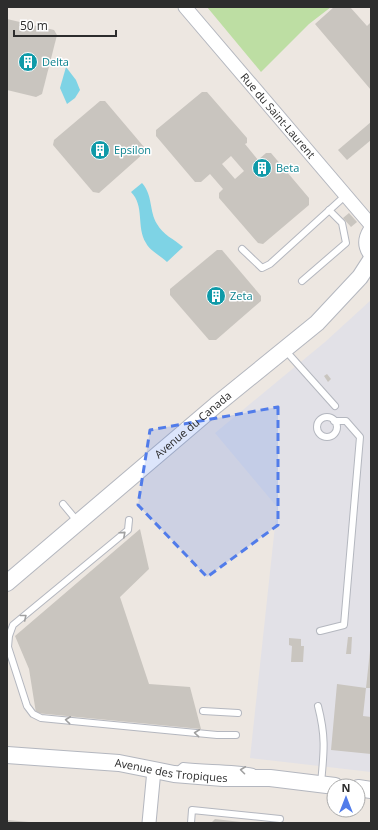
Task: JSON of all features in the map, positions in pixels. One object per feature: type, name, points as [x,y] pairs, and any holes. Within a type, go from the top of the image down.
[{"type":"street","name":"Rue du Saint-Laurent","points":[[185,7],[371,225]]},
{"type":"street","points":[[371,231],[367,245],[371,253]]},
{"type":"street","name":"Avenue du Canada","points":[[7,583],[216,405],[286,350],[332,308],[360,277],[371,260]]},
{"type":"street","name":"Avenue des Tropiques","points":[[7,755],[118,763],[174,774],[295,781],[326,785]]},
{"type":"street","points":[[148,823],[154,770]]},
{"type":"lane","points":[[242,249],[262,268],[270,264],[346,195]]},
{"type":"lane","points":[[302,281],[346,243],[342,223],[329,210]]},
{"type":"lane","points":[[286,350],[335,406]]},
{"type":"lane","points":[[320,631],[344,625],[360,437],[346,420],[334,421]]},
{"type":"lane","points":[[63,504],[79,523]]},
{"type":"lane","points":[[129,520],[128,530],[13,625],[9,636],[8,646],[27,706],[33,714],[41,718],[217,736],[236,735]]},
{"type":"lane","points":[[318,706],[324,728],[327,778]]},
{"type":"lane","points":[[203,711],[238,713]]},
{"type":"lane","points":[[191,823],[192,810],[280,819]]},
{"type":"highlighted area","points":[[278,407],[278,525],[207,577],[138,505],[150,430]]},
{"type":"shaded area","points":[[371,300],[371,772],[250,758],[277,507],[215,433],[325,342]]},
{"type":"green space","points":[[207,7],[331,7],[309,24],[261,72]]},
{"type":"water","points":[[66,67],[76,80],[80,90],[75,98],[67,104],[60,88]]},
{"type":"water","points":[[142,183],[148,193],[153,214],[159,228],[183,247],[167,262],[150,248],[143,237],[138,204],[131,192]]},
{"type":"building","points":[[334,7],[350,7],[367,26],[371,22],[371,90],[315,24]]},
{"type":"building","name":"Delta","points":[[7,19],[54,30],[57,35],[42,94],[36,97],[7,90]]},
{"type":"building","name":"Beta","points":[[202,92],[207,92],[247,138],[247,143],[245,144],[258,160],[266,153],[271,153],[309,198],[309,205],[263,244],[258,243],[219,198],[219,193],[223,189],[210,174],[201,182],[195,182],[156,136],[156,130]],"holes":[[[231,156],[244,171],[235,179],[222,164]]]},
{"type":"building","name":"Epsilon","points":[[100,101],[105,101],[144,147],[144,153],[99,193],[93,192],[53,145],[54,140]]},
{"type":"building","points":[[371,122],[371,140],[347,160],[338,150]]},
{"type":"building","points":[[349,213],[357,222],[351,227],[343,218]]},
{"type":"building","name":"Zeta","points":[[217,250],[222,250],[261,296],[261,301],[216,340],[209,340],[170,295],[170,289]]},
{"type":"building","points":[[327,374],[331,379],[328,382],[324,376]]},
{"type":"building","points":[[140,529],[149,569],[120,597],[149,684],[190,687],[201,729],[36,713],[29,669],[15,636]]},
{"type":"building","points":[[348,637],[352,637],[351,654],[346,654]]},
{"type":"building","points":[[289,638],[301,639],[301,646],[304,646],[303,662],[291,662],[292,646],[289,645]]},
{"type":"building","points":[[370,651],[371,688],[366,688]]},
{"type":"building","points":[[337,684],[366,688],[363,716],[371,717],[371,754],[331,750]]},
{"type":"building","points":[[215,819],[241,822],[241,823],[211,823]]},
{"type":"building","points":[[7,820],[29,822],[29,823],[7,823]]},
{"type":"place","name":"Delta","points":[[28,62]]},
{"type":"place","name":"Epsilon","points":[[100,150]]},
{"type":"place","name":"Beta","points":[[262,168]]},
{"type":"place","name":"Zeta","points":[[216,296]]}]
